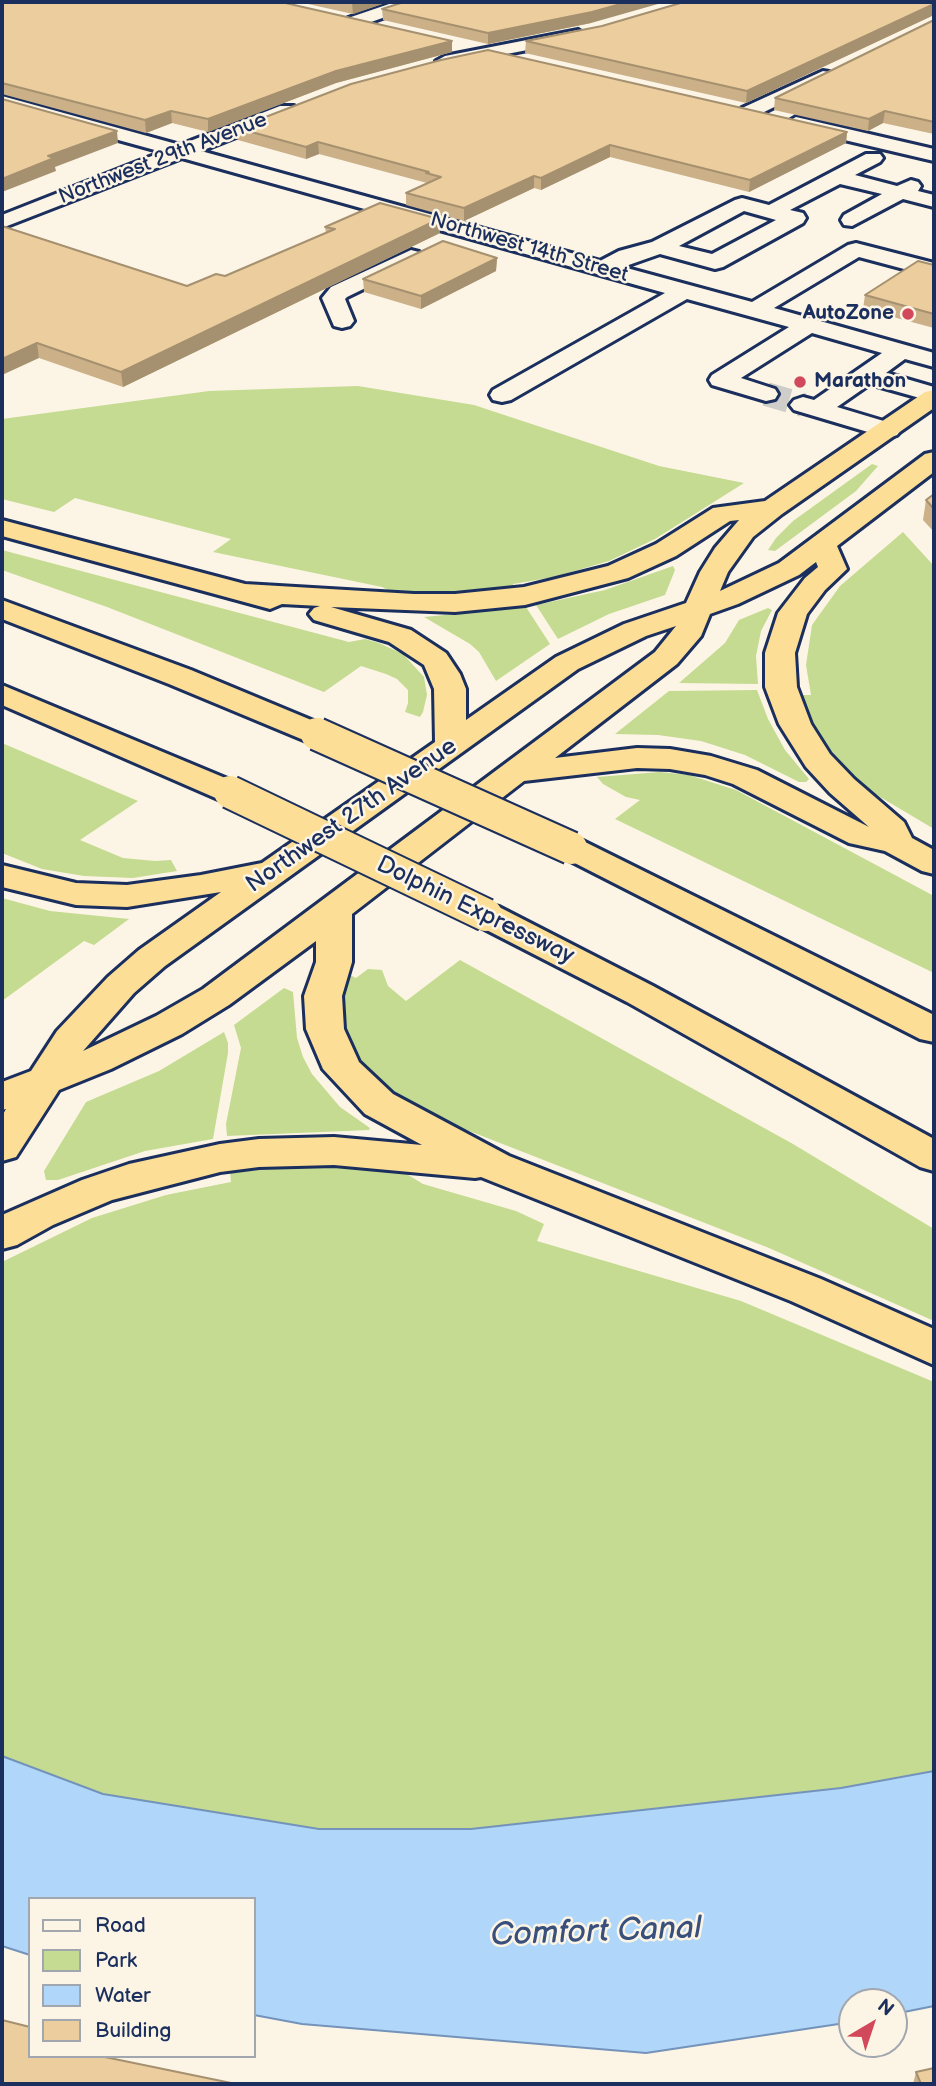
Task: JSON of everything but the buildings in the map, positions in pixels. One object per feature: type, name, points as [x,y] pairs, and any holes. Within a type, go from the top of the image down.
[{"type":"highway","points":[[2,1097],[97,1060],[169,1026],[216,997],[334,910],[666,658],[686,636],[710,580],[729,548],[743,531],[934,396]]},
{"type":"highway","name":"Northwest 27th Avenue","points":[[2,1147],[71,1040],[121,985],[152,958],[542,680],[586,653],[635,629],[758,586],[789,569],[934,460]]},
{"type":"highway","points":[[245,593],[414,603],[455,603],[525,596],[618,572],[666,550],[723,514],[772,508]]},
{"type":"highway","points":[[2,528],[400,636],[435,659],[448,681],[451,746]]},
{"type":"highway","points":[[822,545],[833,569],[815,584],[793,613],[780,653],[781,687],[795,724],[818,760],[842,786],[892,828],[896,844]]},
{"type":"highway","points":[[2,609],[180,677],[317,734],[571,848],[934,1030]]},
{"type":"highway","name":"Dolphin Expressway","points":[[2,694],[230,792],[486,915],[697,1025],[934,1157]]},
{"type":"highway","points":[[515,773],[629,759],[651,758],[700,764],[746,777],[861,836],[896,844],[934,864]]},
{"type":"highway","points":[[2,875],[76,894],[127,896],[201,886],[278,868]]},
{"type":"highway","points":[[334,910],[334,962],[327,980],[322,1011],[325,1029],[343,1069],[358,1087],[387,1109],[494,1166],[806,1290],[934,1348]]},
{"type":"highway","points":[[2,1234],[38,1214],[97,1190],[129,1179],[220,1158],[259,1153],[334,1151],[494,1166]]},
{"type":"street","points":[[393,31],[348,20],[410,2]]},
{"type":"street","points":[[430,64],[595,31]]},
{"type":"street","points":[[445,42],[538,63]]},
{"type":"street","points":[[842,67],[742,111],[934,155]]},
{"type":"street","name":"Northwest 14th Street","points":[[2,102],[934,360]]},
{"type":"street","name":"Northwest 29th Avenue","points":[[2,222],[309,102]]},
{"type":"street","points":[[771,212],[873,158]]},
{"type":"street","points":[[852,220],[934,172]]},
{"type":"street","points":[[837,177],[934,201]]},
{"type":"street","points":[[601,269],[627,256],[660,247],[742,204],[795,218],[715,262],[660,247]]},
{"type":"street","points":[[342,321],[333,298],[339,292],[466,231]]},
{"type":"street","points":[[755,310],[856,250],[934,270]]},
{"type":"street","points":[[502,395],[684,291]]},
{"type":"street","points":[[766,394],[721,380],[809,325]]},
{"type":"street","points":[[888,430],[811,407],[866,376],[901,351]]},
{"type":"street","points":[[866,376],[934,396]]},
{"type":"green space","points":[[358,386],[474,405],[659,466],[744,483],[655,539],[609,561],[554,577],[513,584],[515,590],[400,596],[382,587],[213,552],[231,539],[75,498],[54,512],[2,499],[2,419],[209,391]]},
{"type":"green space","points":[[872,464],[878,466],[856,491],[775,551],[768,550],[793,521]]},
{"type":"green space","points":[[903,532],[934,566],[934,829],[865,788],[821,740],[799,695],[811,695],[806,665],[812,625],[840,586]]},
{"type":"green space","points":[[2,550],[349,642],[365,639],[379,643],[403,654],[424,677],[427,695],[423,712],[420,717],[405,712],[408,690],[397,679],[386,674],[361,666],[324,692],[107,607],[2,570]]},
{"type":"green space","points":[[673,566],[675,570],[665,595],[609,614],[558,639],[536,605],[605,590]]},
{"type":"green space","points":[[526,607],[550,644],[496,681],[479,652],[470,644],[424,617]]},
{"type":"green space","points":[[768,608],[772,610],[761,631],[756,656],[758,684],[679,683],[725,643],[739,620]]},
{"type":"green space","points":[[757,690],[768,719],[785,750],[809,779],[806,782],[799,782],[745,755],[701,741],[658,735],[615,734],[669,691]]},
{"type":"green space","points":[[2,743],[138,801],[80,840],[123,858],[171,860],[177,871],[133,878],[84,876],[42,869],[2,853]]},
{"type":"green space","points":[[660,772],[689,775],[736,790],[934,896],[934,973],[615,819],[640,800],[626,797],[603,784],[597,777]]},
{"type":"green space","points":[[2,898],[50,911],[129,919],[94,945],[84,941],[2,1001]]},
{"type":"green space","points":[[460,960],[793,1144],[934,1229],[934,1321],[769,1248],[436,1118],[382,1087],[353,1054],[345,1035],[339,1002],[346,973],[356,978],[368,969],[382,970],[388,986],[406,1001]]},
{"type":"green space","points":[[284,988],[293,992],[297,1038],[312,1074],[340,1107],[370,1128],[369,1130],[227,1136],[226,1124],[241,1048],[234,1025]]},
{"type":"green space","points":[[224,1032],[228,1053],[213,1139],[145,1151],[58,1180],[46,1180],[44,1171],[86,1102],[159,1071]]},
{"type":"green space","points":[[313,1166],[405,1173],[423,1184],[516,1211],[544,1224],[537,1241],[741,1301],[934,1382],[934,1771],[841,1788],[471,1829],[319,1829],[103,1794],[2,1756],[2,1262],[92,1218],[166,1195],[231,1182],[230,1172]]},
{"type":"water","name":"Comfort Canal","points":[[2,1756],[103,1794],[319,1829],[471,1829],[841,1788],[934,1771],[934,2006],[908,2011],[908,1988],[838,1988],[838,2024],[646,2053],[302,2024],[256,2015],[256,1897],[28,1897],[28,1954],[2,1946]]},
{"type":"tunnel","points":[[766,394],[803,405]]},
{"type":"place","name":"AutoZone","points":[[908,314]]},
{"type":"place","name":"Marathon","points":[[800,382]]}]
